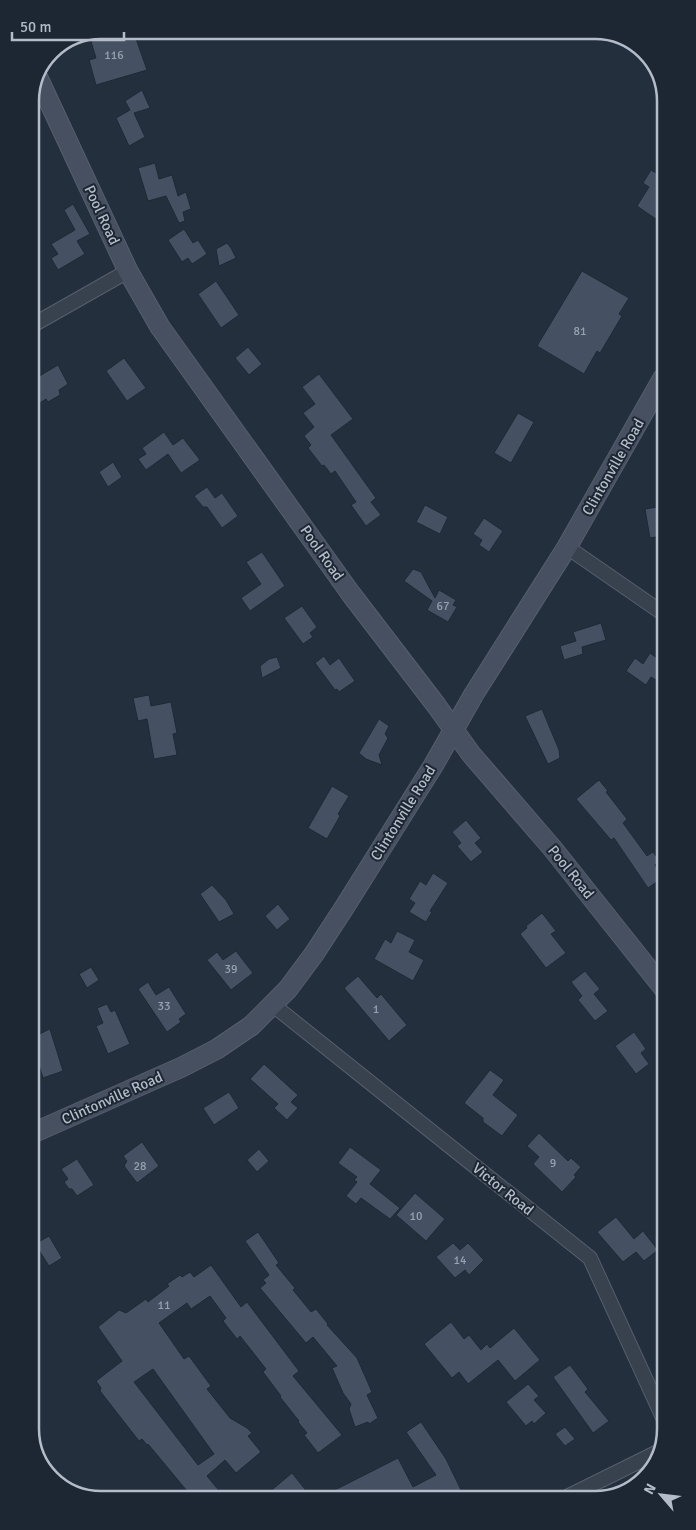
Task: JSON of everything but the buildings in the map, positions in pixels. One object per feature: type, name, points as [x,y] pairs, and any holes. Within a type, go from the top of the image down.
[{"type":"street","name":"Pool Road","points":[[40,93],[128,271],[160,326],[351,594],[471,754],[553,849],[657,980]]},
{"type":"street","points":[[39,321],[128,271]]},
{"type":"street","name":"Clintonville Road","points":[[39,1130],[210,1053],[241,1034],[274,1005],[288,989],[314,954],[567,547],[657,389]]},
{"type":"street","points":[[567,547],[657,609]]},
{"type":"street","name":"Victor Road","points":[[274,1005],[590,1258],[657,1404]]},
{"type":"street","points":[[577,1491],[652,1455]]}]
